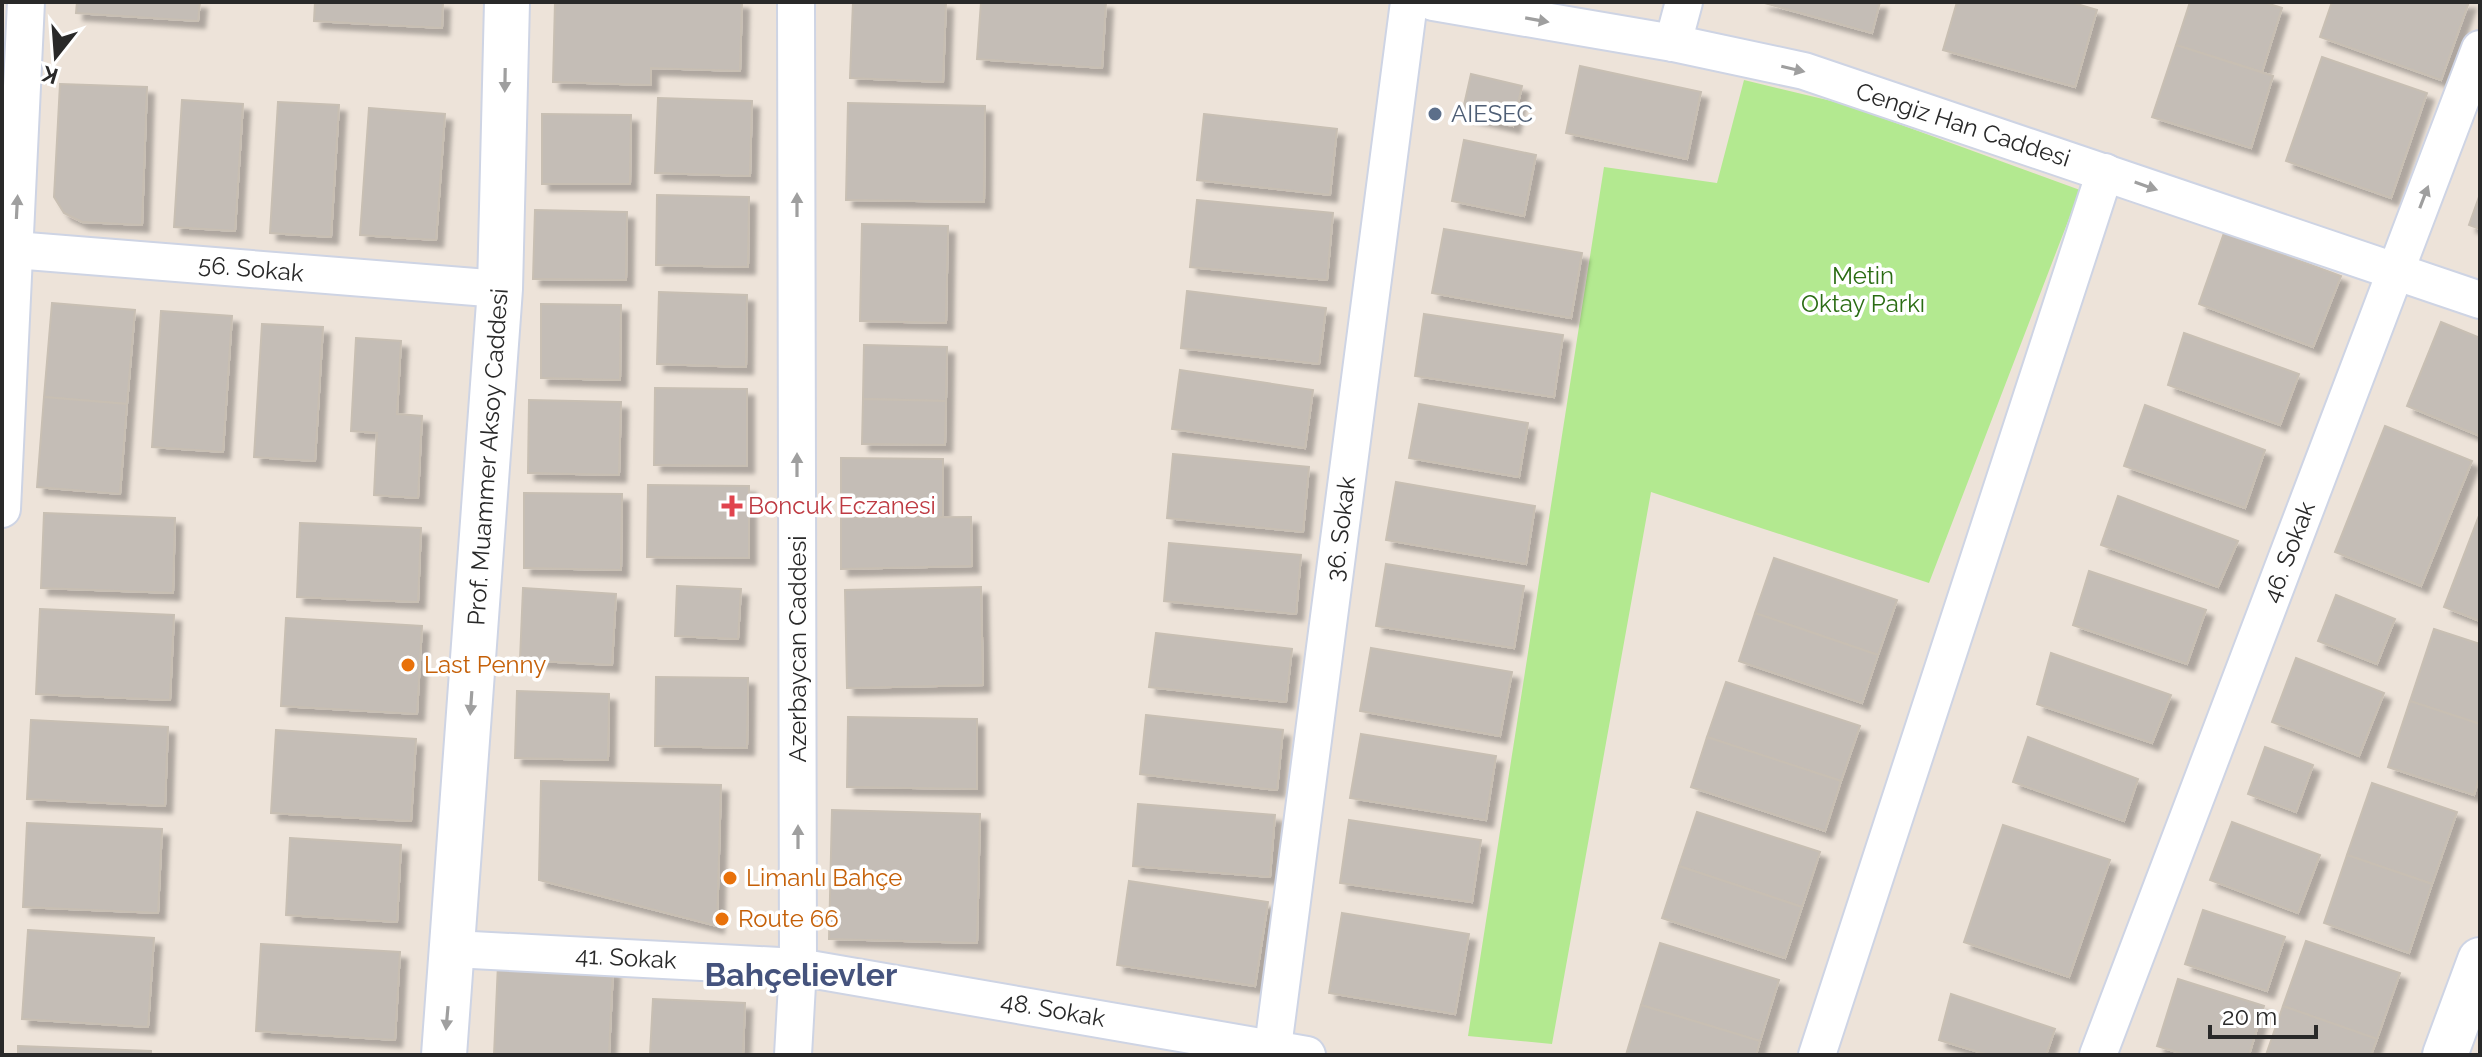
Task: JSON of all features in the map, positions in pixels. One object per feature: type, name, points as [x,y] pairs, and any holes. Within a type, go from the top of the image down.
[{"type":"street","points":[[2,509],[8,249],[26,2]]},
{"type":"street","name":"Prof. Muammer Aksoy Caddesi","points":[[444,1055],[500,289],[507,2]]},
{"type":"street","name":"Azerbaycan Caddesi","points":[[793,1055],[798,967],[796,2]]},
{"type":"street","name":"36. Sokak","points":[[1284,1052],[1409,2]]},
{"type":"street","name":"Cengiz Han Caddesi","points":[[1433,2],[1673,43],[1804,71],[2480,300]]},
{"type":"street","points":[[1673,43],[1684,2]]},
{"type":"street","name":"46. Sokak","points":[[2098,1055],[2480,49]]},
{"type":"street","points":[[1817,1055],[2105,172]]},
{"type":"street","name":"56. Sokak","points":[[8,249],[500,289]]},
{"type":"street","name":"41. Sokak","points":[[453,949],[798,967]]},
{"type":"street","points":[[2445,1055],[2480,960]]},
{"type":"street","name":"48. Sokak","points":[[798,967],[1284,1052]]},
{"type":"green space","name":"Metin Oktay Parkı","points":[[1744,80],[1844,104],[2080,190],[1929,583],[1651,492],[1552,1044],[1468,1036],[1604,167],[1717,183]]},
{"type":"building","points":[[77,2],[200,2],[198,21],[76,13]]},
{"type":"building","points":[[315,2],[443,2],[442,28],[314,21]]},
{"type":"building","points":[[555,2],[742,2],[740,71],[651,68],[651,85],[553,82]]},
{"type":"building","points":[[853,2],[946,2],[943,82],[850,78]]},
{"type":"building","points":[[981,2],[1106,2],[1102,68],[977,59]]},
{"type":"building","points":[[1761,2],[1880,2],[1872,33]]},
{"type":"building","points":[[1957,2],[2070,2],[2097,10],[2075,87],[1943,50]]},
{"type":"building","points":[[2190,2],[2263,2],[2282,8],[2262,72],[2176,45]]},
{"type":"building","points":[[2332,2],[2469,2],[2441,80],[2320,37]]},
{"type":"building","points":[[2176,45],[2273,76],[2251,148],[2152,117]]},
{"type":"building","points":[[2322,57],[2427,93],[2391,198],[2286,161]]},
{"type":"building","points":[[1580,66],[1701,92],[1687,159],[1566,133]]},
{"type":"building","points":[[1471,74],[1522,86],[1513,126],[1462,114]]},
{"type":"building","points":[[60,84],[147,87],[142,225],[82,222],[64,213],[54,197]]},
{"type":"building","points":[[658,98],[752,101],[750,176],[655,173]]},
{"type":"building","points":[[182,100],[243,104],[235,231],[174,227]]},
{"type":"building","points":[[278,102],[339,105],[331,237],[270,233]]},
{"type":"building","points":[[848,103],[985,106],[984,202],[846,200]]},
{"type":"building","points":[[369,108],[445,114],[436,240],[360,235]]},
{"type":"building","points":[[542,114],[631,115],[630,184],[542,184]]},
{"type":"building","points":[[1204,114],[1337,129],[1330,195],[1197,180]]},
{"type":"building","points":[[1464,140],[1536,155],[1524,216],[1452,201]]},
{"type":"building","points":[[2480,194],[2480,229],[2469,225]]},
{"type":"building","points":[[657,195],[749,197],[748,267],[656,265]]},
{"type":"building","points":[[1197,200],[1333,213],[1327,280],[1190,267]]},
{"type":"building","points":[[535,210],[627,212],[626,280],[533,279]]},
{"type":"building","points":[[862,224],[948,226],[946,323],[860,321]]},
{"type":"building","points":[[1444,229],[1582,253],[1571,318],[1432,293]]},
{"type":"building","points":[[2224,233],[2341,276],[2313,347],[2199,304]]},
{"type":"building","points":[[1187,291],[1326,308],[1319,364],[1181,348]]},
{"type":"building","points":[[659,292],[747,295],[746,367],[657,364]]},
{"type":"building","points":[[52,303],[135,310],[127,404],[44,397]]},
{"type":"building","points":[[541,304],[621,305],[620,380],[541,378]]},
{"type":"building","points":[[161,311],[232,316],[223,452],[152,447]]},
{"type":"building","points":[[1424,314],[1563,335],[1554,397],[1415,376]]},
{"type":"building","points":[[2441,322],[2480,338],[2480,436],[2407,406]]},
{"type":"building","points":[[262,324],[323,327],[315,461],[254,457]]},
{"type":"building","points":[[2184,333],[2299,374],[2280,425],[2168,385]]},
{"type":"building","points":[[356,338],[401,341],[397,414],[422,416],[418,498],[374,495],[377,433],[351,431]]},
{"type":"building","points":[[864,345],[947,347],[946,401],[863,399]]},
{"type":"building","points":[[1180,370],[1313,390],[1305,448],[1172,429]]},
{"type":"building","points":[[655,388],[747,389],[747,466],[654,465]]},
{"type":"building","points":[[44,397],[127,404],[120,494],[37,487]]},
{"type":"building","points":[[863,399],[946,401],[945,445],[862,444]]},
{"type":"building","points":[[529,400],[621,402],[619,475],[528,473]]},
{"type":"building","points":[[1419,404],[1528,423],[1519,477],[1409,458]]},
{"type":"building","points":[[2145,405],[2265,450],[2245,508],[2124,466]]},
{"type":"building","points":[[2385,426],[2472,461],[2421,586],[2335,552]]},
{"type":"building","points":[[1173,454],[1309,467],[1303,532],[1167,518]]},
{"type":"building","points":[[841,458],[943,459],[943,518],[841,518]]},
{"type":"building","points":[[1396,482],[1535,506],[1526,564],[1386,540]]},
{"type":"building","points":[[648,485],[749,486],[749,558],[647,557]]},
{"type":"building","points":[[524,493],[622,494],[621,570],[524,568]]},
{"type":"building","points":[[2118,496],[2238,541],[2218,587],[2101,545]]},
{"type":"building","points":[[44,513],[175,518],[173,593],[41,588]]},
{"type":"building","points":[[2480,513],[2480,621],[2444,607]]},
{"type":"building","points":[[971,517],[972,566],[841,569],[841,518]]},
{"type":"building","points":[[300,523],[421,528],[418,602],[297,597]]},
{"type":"building","points":[[1169,543],[1301,555],[1296,614],[1164,601]]},
{"type":"building","points":[[1774,558],[1897,600],[1878,655],[1755,613]]},
{"type":"building","points":[[1386,564],[1524,586],[1514,648],[1376,626]]},
{"type":"building","points":[[2089,571],[2206,610],[2187,664],[2073,625]]},
{"type":"building","points":[[677,586],[741,589],[738,639],[675,636]]},
{"type":"building","points":[[981,587],[983,685],[847,688],[845,590]]},
{"type":"building","points":[[523,588],[616,594],[612,665],[520,660]]},
{"type":"building","points":[[2336,595],[2395,619],[2377,664],[2318,641]]},
{"type":"building","points":[[40,609],[174,615],[170,700],[36,694]]},
{"type":"building","points":[[1755,613],[1878,655],[1862,703],[1739,661]]},
{"type":"building","points":[[286,618],[422,626],[417,714],[281,706]]},
{"type":"building","points":[[2434,629],[2480,644],[2480,724],[2410,701]]},
{"type":"building","points":[[1156,633],[1292,649],[1286,702],[1149,687]]},
{"type":"building","points":[[1371,648],[1512,672],[1500,736],[1360,711]]},
{"type":"building","points":[[2051,653],[2171,695],[2152,743],[2037,704]]},
{"type":"building","points":[[2296,658],[2384,693],[2359,756],[2272,722]]},
{"type":"building","points":[[656,677],[748,678],[747,748],[655,746]]},
{"type":"building","points":[[1726,682],[1860,726],[1841,781],[1707,737]]},
{"type":"building","points":[[517,691],[609,694],[608,760],[515,758]]},
{"type":"building","points":[[2410,701],[2480,724],[2480,775],[2474,795],[2388,767]]},
{"type":"building","points":[[1146,715],[1283,730],[1277,790],[1140,774]]},
{"type":"building","points":[[848,717],[977,719],[977,789],[847,787]]},
{"type":"building","points":[[31,720],[168,727],[165,806],[27,799]]},
{"type":"building","points":[[276,730],[416,739],[411,821],[271,813]]},
{"type":"building","points":[[1361,734],[1496,756],[1486,820],[1350,798]]},
{"type":"building","points":[[1707,737],[1841,781],[1825,831],[1691,787]]},
{"type":"building","points":[[2028,737],[2138,779],[2124,821],[2013,782]]},
{"type":"building","points":[[2265,747],[2313,765],[2296,812],[2248,794]]},
{"type":"building","points":[[541,781],[721,785],[717,926],[539,880]]},
{"type":"building","points":[[2372,783],[2457,812],[2432,884],[2347,855]]},
{"type":"building","points":[[1138,804],[1275,815],[1270,877],[1133,866]]},
{"type":"building","points":[[832,810],[980,814],[977,943],[829,939]]},
{"type":"building","points":[[1697,812],[1820,852],[1802,907],[1679,866]]},
{"type":"building","points":[[1349,820],[1481,840],[1472,902],[1340,883]]},
{"type":"building","points":[[2232,822],[2320,855],[2298,913],[2210,880]]},
{"type":"building","points":[[27,823],[162,829],[158,913],[23,907]]},
{"type":"building","points":[[2003,825],[2110,860],[2069,977],[1964,942]]},
{"type":"building","points":[[290,838],[401,845],[397,922],[286,915]]},
{"type":"building","points":[[2347,855],[2432,884],[2409,953],[2324,923]]},
{"type":"building","points":[[1679,866],[1802,907],[1785,958],[1662,918]]},
{"type":"building","points":[[1129,881],[1268,902],[1255,986],[1117,965]]},
{"type":"building","points":[[2203,910],[2285,937],[2267,991],[2185,964]]},
{"type":"building","points":[[1342,913],[1469,934],[1455,1014],[1329,993]]},
{"type":"building","points":[[28,930],[154,938],[148,1027],[22,1019]]},
{"type":"building","points":[[2306,941],[2400,973],[2377,1039],[2283,1006]]},
{"type":"building","points":[[1660,943],[1779,980],[1760,1041],[1641,1005]]},
{"type":"building","points":[[261,944],[400,952],[395,1040],[256,1031]]},
{"type":"building","points":[[498,964],[613,970],[609,1055],[494,1055]]},
{"type":"building","points":[[2178,979],[2264,1006],[2249,1055],[2187,1055],[2157,1046]]},
{"type":"building","points":[[1951,994],[2055,1029],[2046,1055],[1989,1055],[1939,1040]]},
{"type":"building","points":[[653,999],[745,1003],[743,1055],[650,1055]]},
{"type":"building","points":[[1641,1005],[1760,1041],[1756,1055],[1626,1055]]},
{"type":"building","points":[[2283,1006],[2377,1039],[2371,1055],[2266,1055]]},
{"type":"building","points":[[18,1046],[151,1051],[151,1055],[18,1055]]},
{"type":"place","name":"AIESEC","points":[[1435,114]]},
{"type":"place","name":"Boncuk Eczanesi","points":[[732,506]]},
{"type":"place","name":"Last Penny","points":[[408,665]]},
{"type":"place","name":"Limanlı Bahçe","points":[[730,878]]},
{"type":"place","name":"Route 66","points":[[722,919]]},
{"type":"district","name":"Bahçelievler","points":[[801,975]]}]
